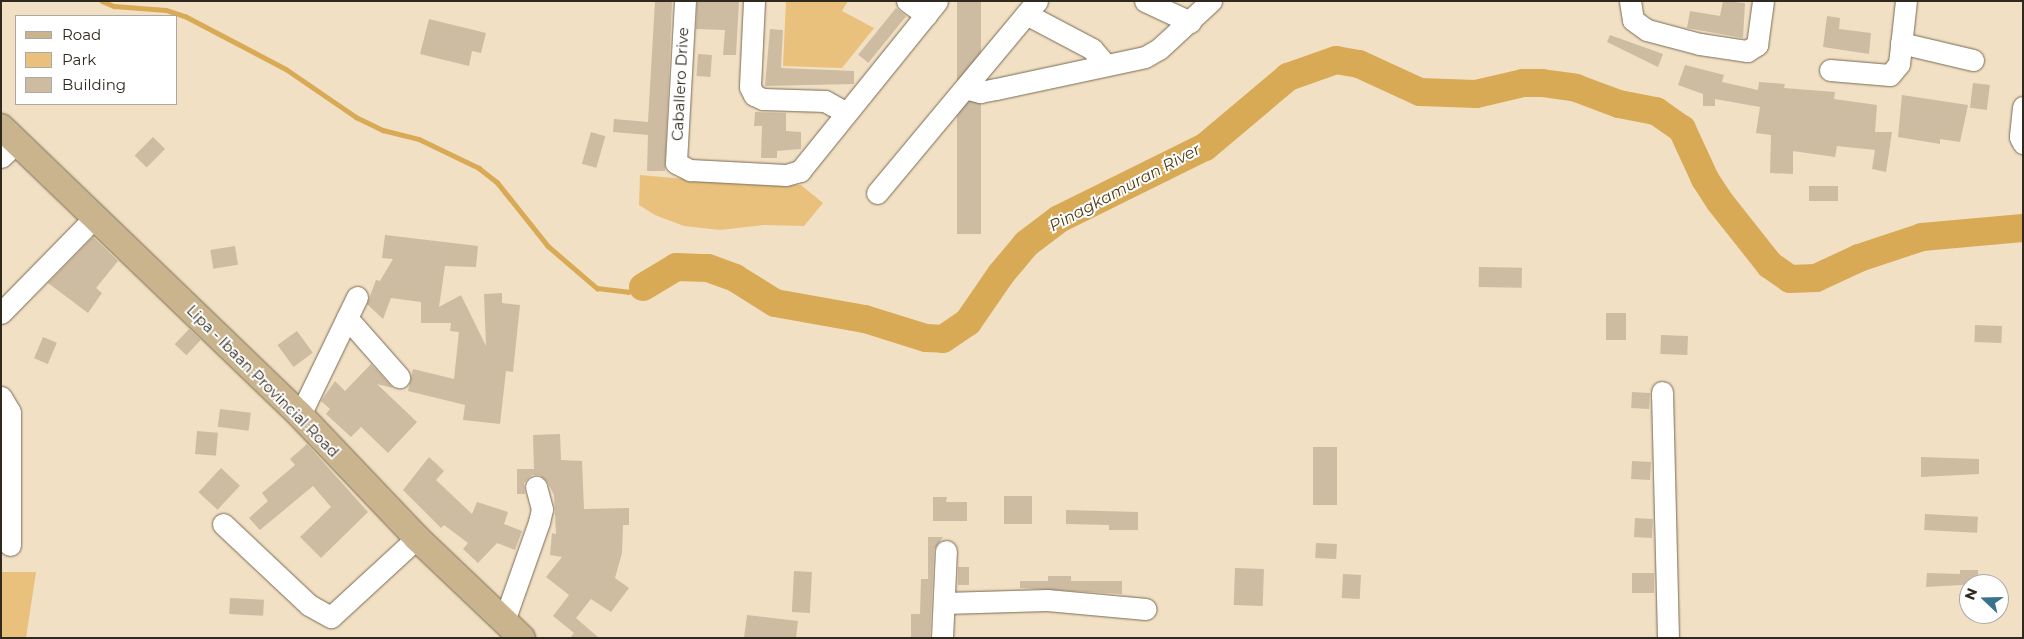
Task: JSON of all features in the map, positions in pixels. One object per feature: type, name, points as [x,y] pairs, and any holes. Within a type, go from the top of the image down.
[{"type":"main road","name":"Lipa - Ibaan Provincial Road","points":[[5,139],[95,217],[300,415],[417,538],[513,629]]},
{"type":"street","name":"Caballero Drive","points":[[685,1],[676,157],[680,167],[690,170],[796,173],[845,112]]},
{"type":"street","points":[[754,1],[750,86],[754,95],[763,99],[825,101],[845,112],[932,8],[907,1]]},
{"type":"street","points":[[1145,1],[1190,22]]},
{"type":"street","points":[[964,88],[980,92],[1152,54],[1212,1]]},
{"type":"street","points":[[1630,1],[1633,20],[1647,30],[1700,44],[1747,51],[1757,45],[1763,1]]},
{"type":"street","points":[[1830,70],[1890,75],[1899,64],[1906,1]]},
{"type":"street","points":[[877,193],[1032,8],[1092,49],[1105,64]]},
{"type":"street","points":[[1901,43],[1973,60]]},
{"type":"street","points":[[2023,107],[2020,137],[2023,143]]},
{"type":"street","points":[[1,313],[95,217]]},
{"type":"street","points":[[300,415],[357,297]]},
{"type":"street","points":[[347,318],[399,377]]},
{"type":"street","points":[[1662,392],[1668,638]]},
{"type":"street","points":[[1,397],[10,412],[7,536]]},
{"type":"street","points":[[513,629],[542,509],[536,487]]},
{"type":"street","points":[[223,524],[309,605],[331,617],[417,538]]},
{"type":"street","points":[[942,638],[946,551]]},
{"type":"street","points":[[944,603],[1047,600],[1146,610]]},
{"type":"green space","points":[[786,1],[848,1],[842,11],[874,28],[842,68],[783,66]]},
{"type":"green space","points":[[640,175],[753,185],[801,185],[823,203],[804,226],[764,225],[720,230],[684,226],[655,215],[639,205]]},
{"type":"green space","points":[[1,572],[36,572],[26,638],[1,638]]},
{"type":"building","points":[[655,1],[672,1],[665,171],[647,171],[648,135],[613,132],[614,119],[648,122]]},
{"type":"building","points":[[697,1],[739,1],[736,55],[723,55],[725,30],[696,29]]},
{"type":"building","points":[[957,1],[981,1],[981,234],[957,234]]},
{"type":"building","points":[[1723,1],[1745,3],[1743,38],[1687,28],[1690,11],[1720,16]]},
{"type":"building","points":[[896,8],[906,16],[868,63],[858,55]]},
{"type":"building","points":[[1827,16],[1840,18],[1839,29],[1871,33],[1869,54],[1823,47]]},
{"type":"building","points":[[429,19],[486,33],[481,53],[472,51],[469,66],[420,54]]},
{"type":"building","points":[[770,29],[783,30],[781,68],[854,71],[854,84],[765,86]]},
{"type":"building","points":[[1610,35],[1663,54],[1658,67],[1607,42]]},
{"type":"building","points":[[698,54],[712,55],[710,77],[696,76]]},
{"type":"building","points":[[1685,65],[1724,75],[1722,82],[1758,90],[1759,82],[1785,84],[1784,88],[1835,92],[1834,99],[1877,105],[1875,132],[1892,132],[1886,172],[1872,169],[1875,150],[1837,146],[1835,157],[1793,151],[1793,174],[1770,173],[1771,135],[1756,133],[1760,107],[1715,99],[1715,106],[1703,106],[1703,94],[1678,85]]},
{"type":"building","points":[[1973,83],[1990,85],[1987,110],[1970,108]]},
{"type":"building","points":[[1902,95],[1968,105],[1960,142],[1940,139],[1940,144],[1898,137]]},
{"type":"building","points":[[755,112],[786,113],[786,131],[801,132],[801,149],[777,151],[777,158],[761,158],[762,126],[754,126]]},
{"type":"building","points":[[591,132],[605,136],[596,168],[582,164]]},
{"type":"building","points":[[153,137],[165,149],[147,167],[135,155]]},
{"type":"building","points":[[1809,186],[1838,186],[1838,201],[1809,201]]},
{"type":"building","points":[[385,235],[478,246],[476,267],[445,266],[439,307],[461,295],[486,346],[484,294],[502,293],[502,303],[520,305],[513,372],[506,371],[500,424],[463,420],[465,405],[408,391],[413,369],[454,379],[459,332],[450,331],[451,323],[421,323],[421,302],[391,298],[383,319],[367,304],[376,280],[380,281],[393,259],[382,258]]},
{"type":"building","points":[[93,237],[118,261],[96,288],[102,293],[88,313],[48,283]]},
{"type":"building","points":[[235,246],[238,265],[213,269],[210,250]]},
{"type":"building","points":[[1479,267],[1522,268],[1522,288],[1479,287]]},
{"type":"building","points":[[1606,313],[1626,313],[1626,340],[1606,340]]},
{"type":"building","points":[[1975,325],[2002,326],[2001,343],[1974,342]]},
{"type":"building","points":[[189,329],[201,340],[186,355],[175,344]]},
{"type":"building","points":[[297,331],[313,353],[293,367],[278,345]]},
{"type":"building","points":[[1661,335],[1688,336],[1687,355],[1660,354]]},
{"type":"building","points":[[43,337],[57,343],[48,364],[34,358]]},
{"type":"building","points":[[371,364],[393,388],[377,384],[417,422],[388,453],[361,427],[351,437],[326,414],[330,409],[321,401],[335,381],[345,391]]},
{"type":"building","points":[[1632,392],[1650,393],[1649,409],[1631,408]]},
{"type":"building","points":[[220,409],[251,413],[249,431],[218,427]]},
{"type":"building","points":[[197,431],[218,433],[216,456],[195,454]]},
{"type":"building","points":[[560,434],[561,460],[582,461],[584,509],[629,508],[629,525],[623,525],[622,553],[615,578],[629,588],[611,612],[591,599],[576,618],[599,638],[570,638],[574,633],[553,616],[569,595],[546,577],[562,557],[550,555],[552,533],[556,534],[554,495],[548,483],[540,475],[532,475],[524,483],[525,494],[517,494],[517,469],[534,469],[533,435]]},
{"type":"building","points":[[307,444],[368,512],[321,558],[300,537],[331,507],[313,486],[260,530],[249,518],[268,501],[262,493],[295,465],[290,459]]},
{"type":"building","points":[[1313,447],[1337,447],[1337,505],[1313,505]]},
{"type":"building","points":[[429,457],[444,471],[436,480],[472,514],[477,502],[508,512],[504,524],[522,531],[515,550],[497,543],[478,563],[463,549],[468,543],[444,525],[441,528],[403,490]]},
{"type":"building","points":[[1921,457],[1979,459],[1979,474],[1921,477]]},
{"type":"building","points":[[1632,461],[1651,462],[1650,480],[1631,479]]},
{"type":"building","points":[[221,468],[240,486],[218,510],[198,492]]},
{"type":"building","points":[[1004,496],[1032,496],[1032,524],[1004,524]]},
{"type":"building","points":[[933,497],[947,497],[946,502],[967,502],[967,521],[933,521]]},
{"type":"building","points":[[1066,510],[1138,512],[1138,530],[1109,530],[1109,525],[1066,524]]},
{"type":"building","points":[[1925,514],[1978,517],[1977,533],[1924,530]]},
{"type":"building","points":[[1635,518],[1653,519],[1652,538],[1634,537]]},
{"type":"building","points":[[928,537],[943,537],[934,550],[930,638],[911,638],[911,614],[920,614],[921,579],[928,579]]},
{"type":"building","points":[[1316,543],[1337,544],[1336,559],[1315,558]]},
{"type":"building","points":[[958,567],[969,567],[969,585],[958,585]]},
{"type":"building","points":[[1235,568],[1264,569],[1263,606],[1234,605]]},
{"type":"building","points":[[1960,570],[1978,570],[1978,574],[1960,574]]},
{"type":"building","points":[[794,571],[812,572],[810,613],[792,612]]},
{"type":"building","points":[[1632,573],[1654,573],[1654,593],[1632,593]]},
{"type":"building","points":[[1927,573],[1960,574],[1959,585],[1926,587]]},
{"type":"building","points":[[1343,574],[1361,575],[1360,599],[1342,598]]},
{"type":"building","points":[[1048,576],[1071,576],[1071,581],[1122,581],[1122,594],[1020,588],[1020,581],[1048,581]]},
{"type":"building","points":[[230,598],[264,600],[263,616],[229,614]]},
{"type":"building","points":[[747,615],[798,621],[796,638],[744,638]]},
{"type":"waterway","points":[[102,1],[114,6],[166,10],[185,16],[286,69],[356,117],[383,130],[419,139],[479,168],[497,182],[548,246],[597,288],[628,292],[643,287]]},
{"type":"waterway","name":"Pinagkamuran River","points":[[643,287],[676,267],[708,268],[735,278],[775,303],[865,319],[926,338],[943,339],[968,322],[1001,274],[1026,244],[1059,219],[1205,147],[1288,77],[1336,60],[1359,64],[1420,92],[1476,94],[1523,83],[1542,83],[1576,88],[1619,104],[1656,111],[1682,129],[1705,179],[1720,202],[1770,265],[1790,279],[1816,278],[1859,258],[1922,237],[2023,228]]}]
